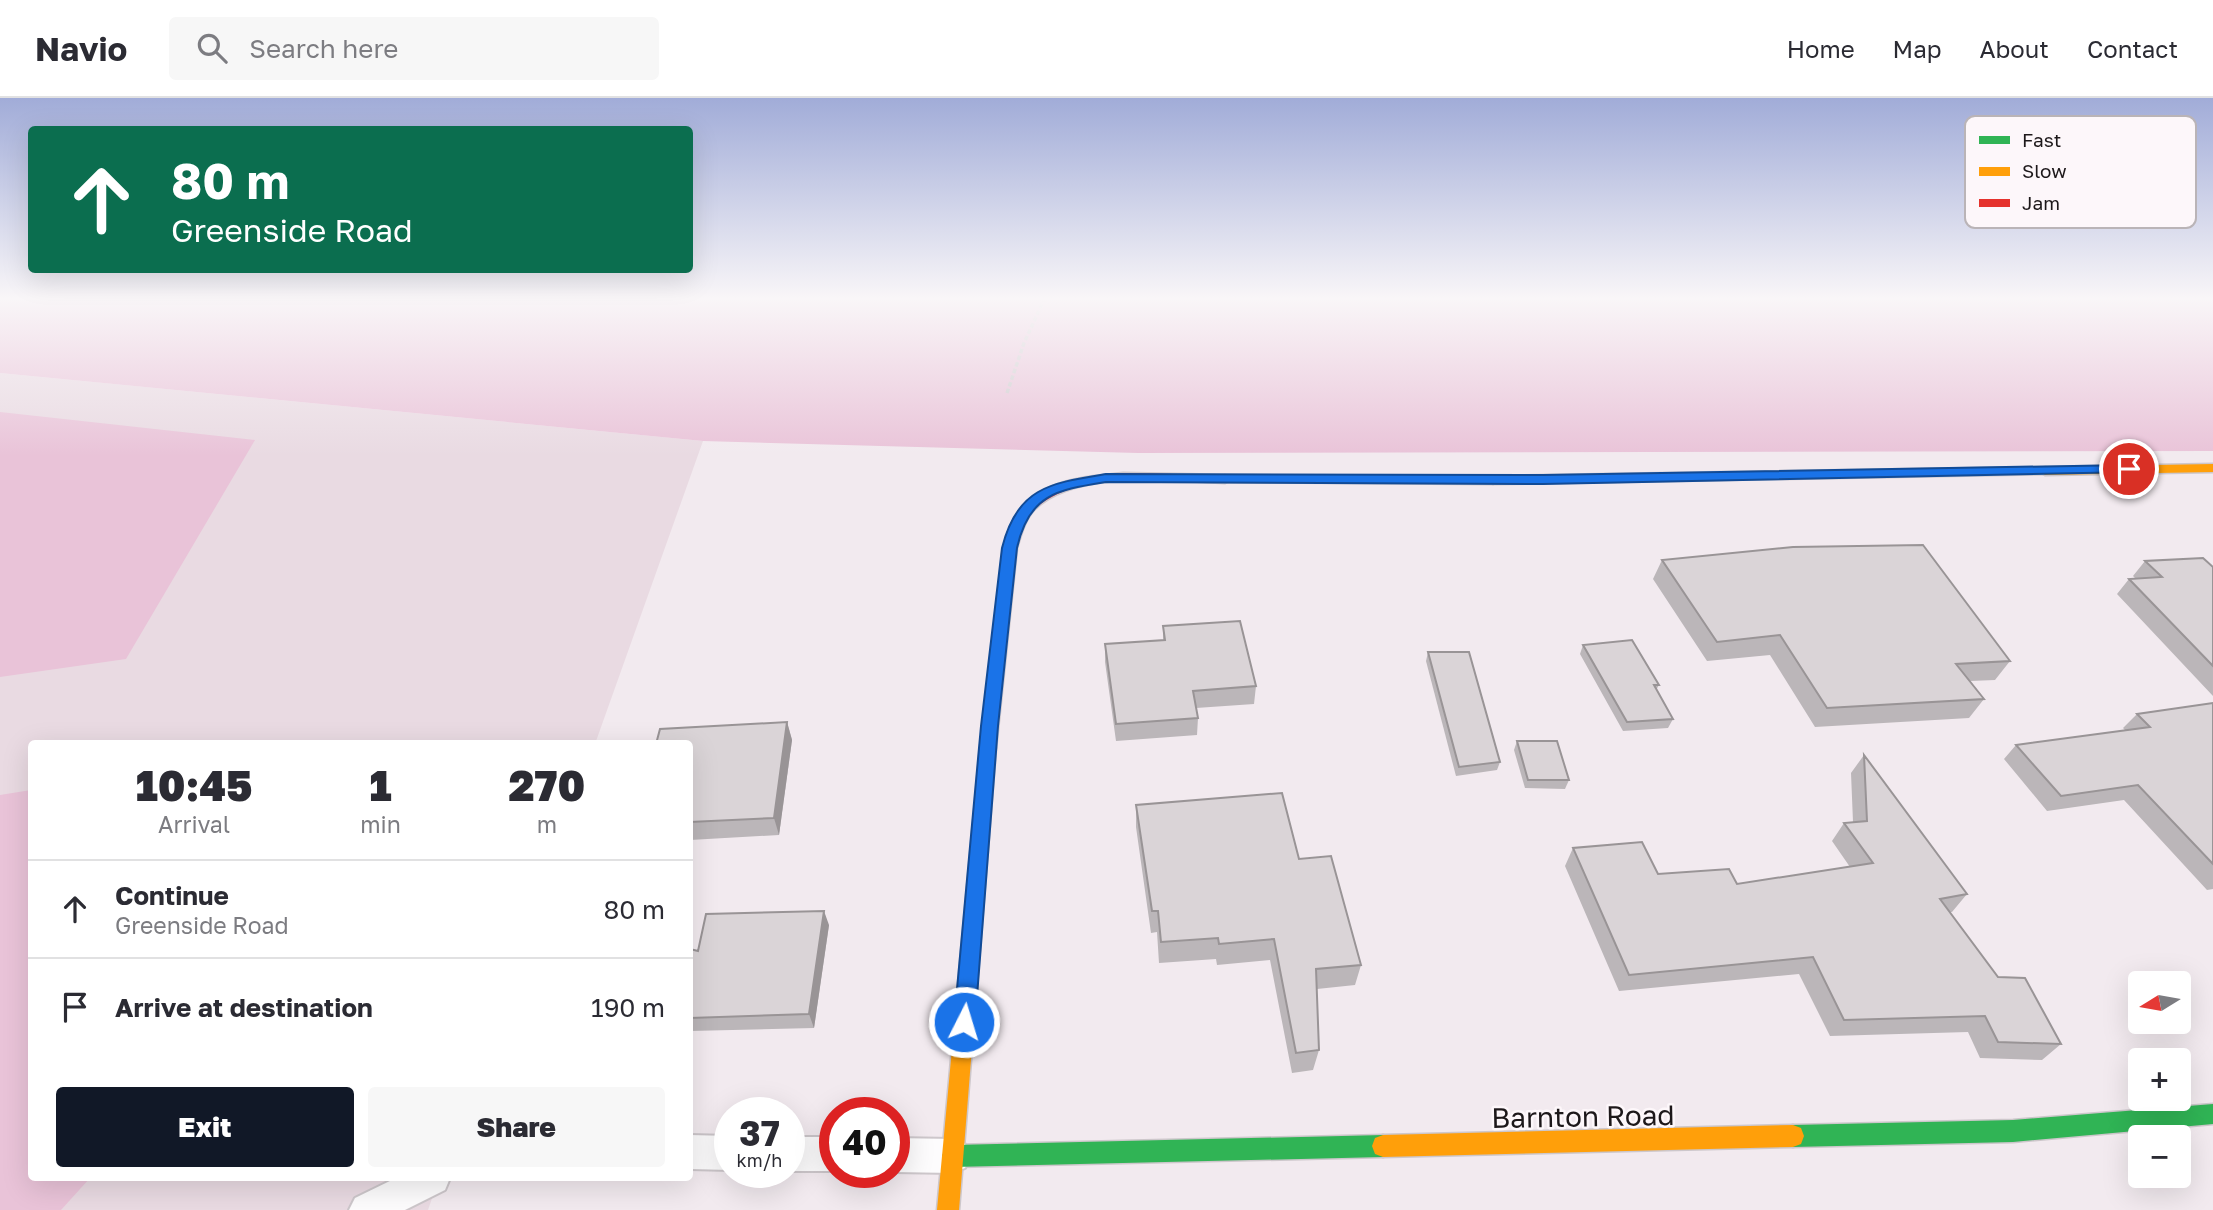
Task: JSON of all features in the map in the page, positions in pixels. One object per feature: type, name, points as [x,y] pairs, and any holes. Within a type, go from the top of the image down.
[{"type":"street","points":[[948,1210],[990,726],[1010,548],[1016,523],[1025,509],[1042,496],[1066,485],[1106,478],[1543,480],[2213,468]]},
{"type":"street","name":"Barnton Road","points":[[953,1156],[2013,1131],[2213,1114]]},
{"type":"lane","points":[[693,1152],[714,1153]]},
{"type":"lane","points":[[910,1155],[953,1156]]},
{"type":"lane","points":[[367,1210],[427,1181]]},
{"type":"path","points":[[1007,393],[1021,352]]},
{"type":"shaded area","points":[[0,352],[2213,352],[2213,451],[1138,453],[703,441],[0,373]]},
{"type":"shaded area","points":[[0,373],[703,441],[596,740],[28,740],[28,1181],[438,1181],[428,1210],[0,1210]]},
{"type":"shaded area","points":[[0,412],[255,440],[126,659],[0,677]]},
{"type":"shaded area","points":[[28,790],[28,1181],[87,1181],[61,1210],[0,1210],[0,795]]},
{"type":"building","points":[[1923,545],[2010,661],[1956,664],[1984,699],[1827,708],[1780,635],[1717,642],[1662,560],[1793,547]]},
{"type":"building","points":[[2203,558],[2213,567],[2213,666],[2129,579],[2162,577],[2145,561]]},
{"type":"building","points":[[1240,621],[1256,686],[1193,691],[1198,718],[1116,724],[1105,644],[1165,640],[1163,626]]},
{"type":"building","points":[[1632,640],[1659,685],[1654,685],[1673,719],[1627,722],[1583,645]]},
{"type":"building","points":[[1428,652],[1469,652],[1500,762],[1459,767]]},
{"type":"building","points":[[2213,703],[2213,864],[2138,785],[2061,796],[2016,745],[2150,727],[2137,714]]},
{"type":"building","points":[[787,722],[774,818],[693,822],[693,740],[657,740],[660,729]]},
{"type":"building","points":[[1517,741],[1557,741],[1569,780],[1528,780]]},
{"type":"building","points":[[1864,755],[1967,894],[1940,899],[1998,977],[2025,978],[2061,1044],[1998,1042],[1985,1016],[1844,1020],[1813,957],[1629,975],[1573,848],[1642,842],[1658,874],[1729,869],[1737,884],[1873,863],[1844,823],[1867,821]]},
{"type":"building","points":[[1282,793],[1299,859],[1331,856],[1361,965],[1316,969],[1319,1050],[1296,1053],[1274,939],[1219,944],[1218,938],[1161,942],[1158,911],[1152,911],[1136,805]]},
{"type":"building","points":[[824,911],[809,1014],[693,1018],[693,950],[698,951],[706,914]]},
{"type":"traffic: fast","points":[[1493,480],[2045,471]]},
{"type":"traffic: fast","points":[[1793,1136],[2013,1131],[2213,1114]]},
{"type":"traffic: fast","points":[[953,1156],[1383,1146]]},
{"type":"traffic: slow","points":[[2045,471],[2213,468]]},
{"type":"traffic: slow","points":[[1225,479],[1493,480]]},
{"type":"traffic: slow","points":[[948,1210],[988,748]]},
{"type":"traffic: slow","points":[[1383,1146],[1793,1136]]},
{"type":"traffic: jam","points":[[988,748],[1010,548],[1018,525],[1031,505],[1047,493],[1095,480],[1123,477],[1225,479]]},
{"type":"route","points":[[964,1022],[990,726],[1010,548],[1016,523],[1025,509],[1042,496],[1066,485],[1106,478],[1543,480],[2129,469]]}]
